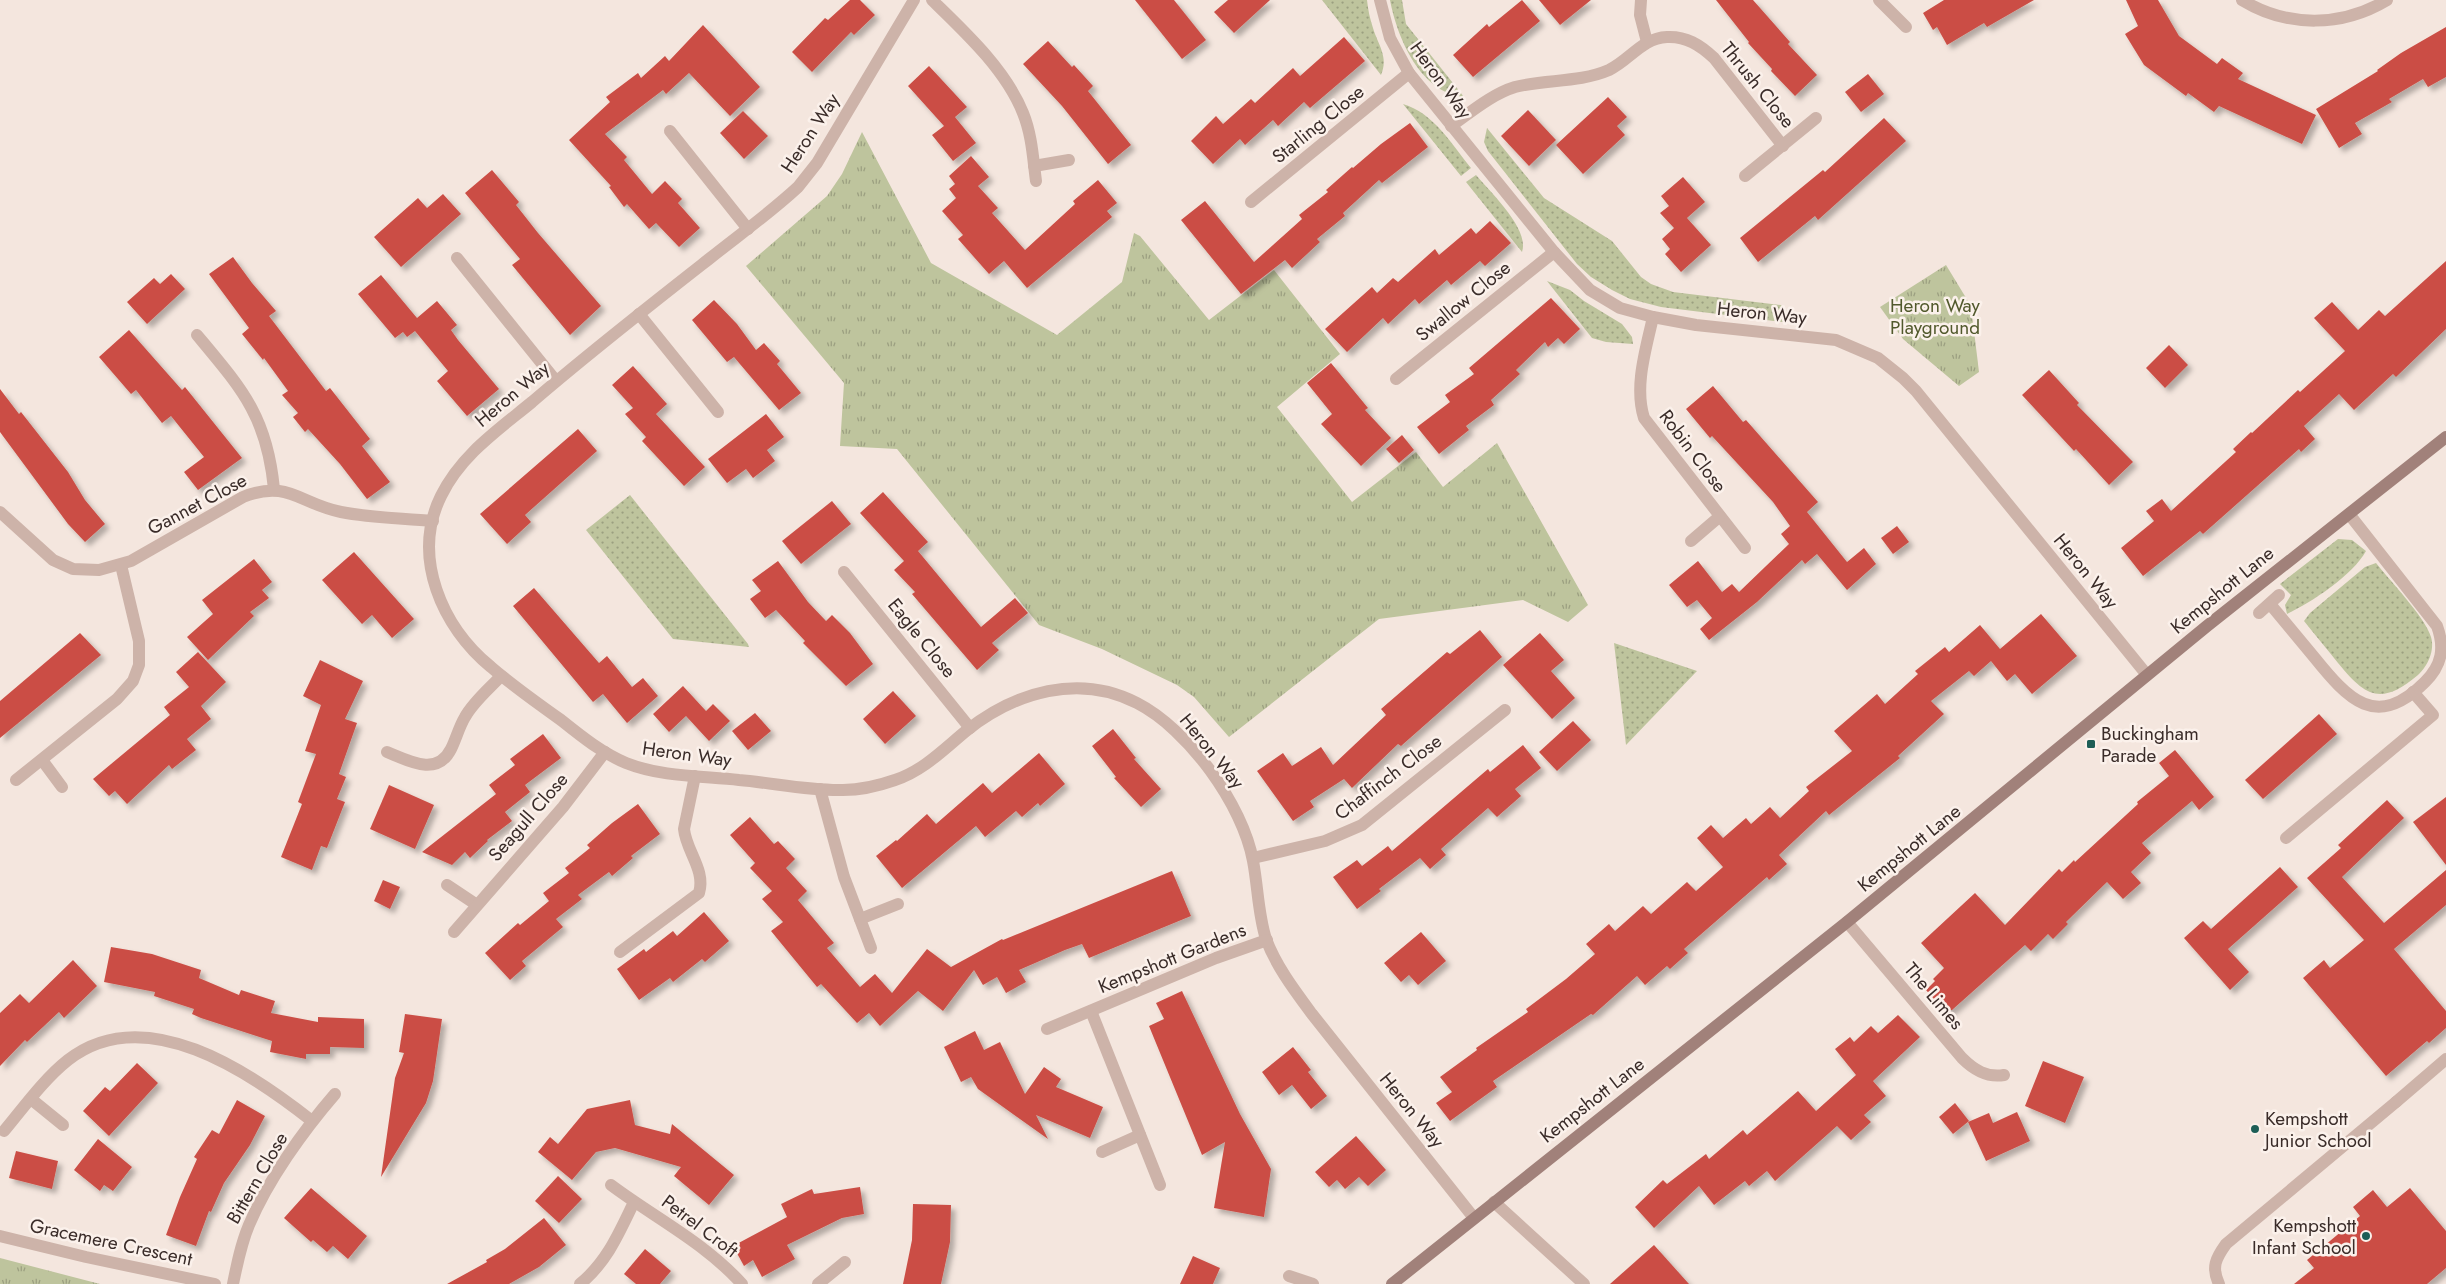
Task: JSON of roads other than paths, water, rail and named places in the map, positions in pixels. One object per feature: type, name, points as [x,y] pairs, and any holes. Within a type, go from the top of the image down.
[{"type":"street","name":"Heron Way","points":[[914,0],[807,177],[786,199],[556,381],[470,455],[450,481],[437,505],[433,521],[431,562],[442,605],[465,643],[501,676],[605,752],[631,765],[644,769],[820,789],[855,790],[899,779],[923,766],[970,728],[1001,707],[1050,690],[1071,688],[1104,691],[1135,701],[1165,721],[1210,771],[1236,812],[1244,829],[1253,858],[1261,917],[1267,940],[1281,968],[1312,1014],[1474,1218]]},
{"type":"street","points":[[932,0],[990,63],[1017,100],[1029,131],[1036,181]]},
{"type":"street","name":"Heron Way","points":[[1380,0],[1390,38],[1409,73],[1578,280],[1596,295],[1620,308],[1653,317],[1696,325],[1836,340],[1865,351],[1891,367],[1928,406],[2147,675]]},
{"type":"street","points":[[1641,0],[1640,15],[1647,42]]},
{"type":"street","points":[[2242,0],[2276,16],[2320,21],[2341,20],[2358,15],[2388,0]]},
{"type":"street","points":[[1882,1],[1906,27]]},
{"type":"street","name":"Thrush Close","points":[[1451,126],[1505,90],[1599,74],[1616,66],[1647,42],[1667,37],[1679,37],[1701,47],[1714,58],[1783,146]]},
{"type":"street","name":"Starling Close","points":[[1251,202],[1409,73]]},
{"type":"street","name":"Thrush Close","points":[[1745,176],[1816,118]]},
{"type":"street","points":[[670,131],[748,229]]},
{"type":"street","points":[[1034,166],[1069,160]]},
{"type":"street","name":"Swallow Close","points":[[1396,379],[1554,252]]},
{"type":"street","points":[[457,258],[556,381]]},
{"type":"street","points":[[639,314],[718,412]]},
{"type":"street","name":"Robin Close","points":[[1653,317],[1640,383],[1640,407],[1644,418],[1719,517],[1745,548]]},
{"type":"street","points":[[197,335],[234,381],[256,414],[270,455],[274,489]]},
{"type":"street","name":"Kempshott Lane","points":[[1392,1284],[1846,922],[2147,675],[2446,437]]},
{"type":"street","name":"Gannet Close","points":[[0,512],[44,554],[64,566],[88,571],[121,565],[243,497],[263,490],[274,489],[291,493],[318,505],[342,512],[433,521]]},
{"type":"street","points":[[2259,613],[2275,600],[2337,686],[2348,696],[2367,705],[2378,706],[2397,702],[2413,692],[2429,678],[2439,664],[2442,646],[2437,626],[2349,514]]},
{"type":"street","name":"Robin Close","points":[[1691,541],[1719,517]]},
{"type":"street","points":[[16,780],[118,698],[128,689],[137,673],[139,641],[121,565]]},
{"type":"street","name":"Eagle Close","points":[[844,572],[970,728]]},
{"type":"street","points":[[387,752],[417,764],[429,766],[438,764],[451,750],[465,716],[501,676]]},
{"type":"street","points":[[2286,838],[2433,715],[2413,692]]},
{"type":"street","name":"Chaffinch Close","points":[[1253,858],[1325,841],[1357,829],[1505,710]]},
{"type":"street","name":"Seagull Close","points":[[454,932],[563,807],[605,752]]},
{"type":"street","points":[[42,760],[62,787]]},
{"type":"street","points":[[620,952],[698,893],[701,886],[700,871],[685,837],[684,829],[695,776]]},
{"type":"street","points":[[820,789],[842,870],[870,948]]},
{"type":"street","points":[[447,885],[477,905]]},
{"type":"street","points":[[860,919],[898,904]]},
{"type":"street","name":"The Limes","points":[[1846,922],[1962,1058],[1977,1070],[1988,1075],[2004,1075]]},
{"type":"street","name":"Kempshott Gardens","points":[[1047,1029],[1267,940]]},
{"type":"street","name":"Kempshott Gardens","points":[[1091,1011],[1160,1185]]},
{"type":"street","name":"Bittern Close","points":[[4,1131],[55,1072],[81,1051],[110,1039],[146,1038],[188,1048],[230,1065],[270,1089],[312,1121]]},
{"type":"street","points":[[2219,1284],[2214,1273],[2216,1258],[2226,1244],[2446,1059]]},
{"type":"street","name":"Bittern Close","points":[[232,1284],[242,1245],[256,1210],[312,1121],[335,1094]]},
{"type":"street","points":[[31,1099],[63,1125]]},
{"type":"street","points":[[1102,1152],[1140,1135]]},
{"type":"street","name":"Petrel Croft","points":[[611,1184],[634,1202],[694,1241],[728,1269],[742,1284]]},
{"type":"street","name":"Petrel Croft","points":[[580,1284],[600,1265],[610,1252],[634,1202]]},
{"type":"street","points":[[1494,1202],[1584,1284]]},
{"type":"street","name":"Gracemere Crescent","points":[[0,1236],[86,1257],[215,1284]]},
{"type":"street","points":[[818,1284],[845,1262]]},
{"type":"street","points":[[1289,1276],[1312,1284]]},
{"type":"place","name":"Buckingham Parade","points":[[2091,744]]},
{"type":"place","name":"Kempshott Junior School","points":[[2255,1129]]},
{"type":"place","name":"Kempshott Infant School","points":[[2366,1236]]},
{"type":"park label","name":"Heron Way Playground","points":[[1935,316]]}]
